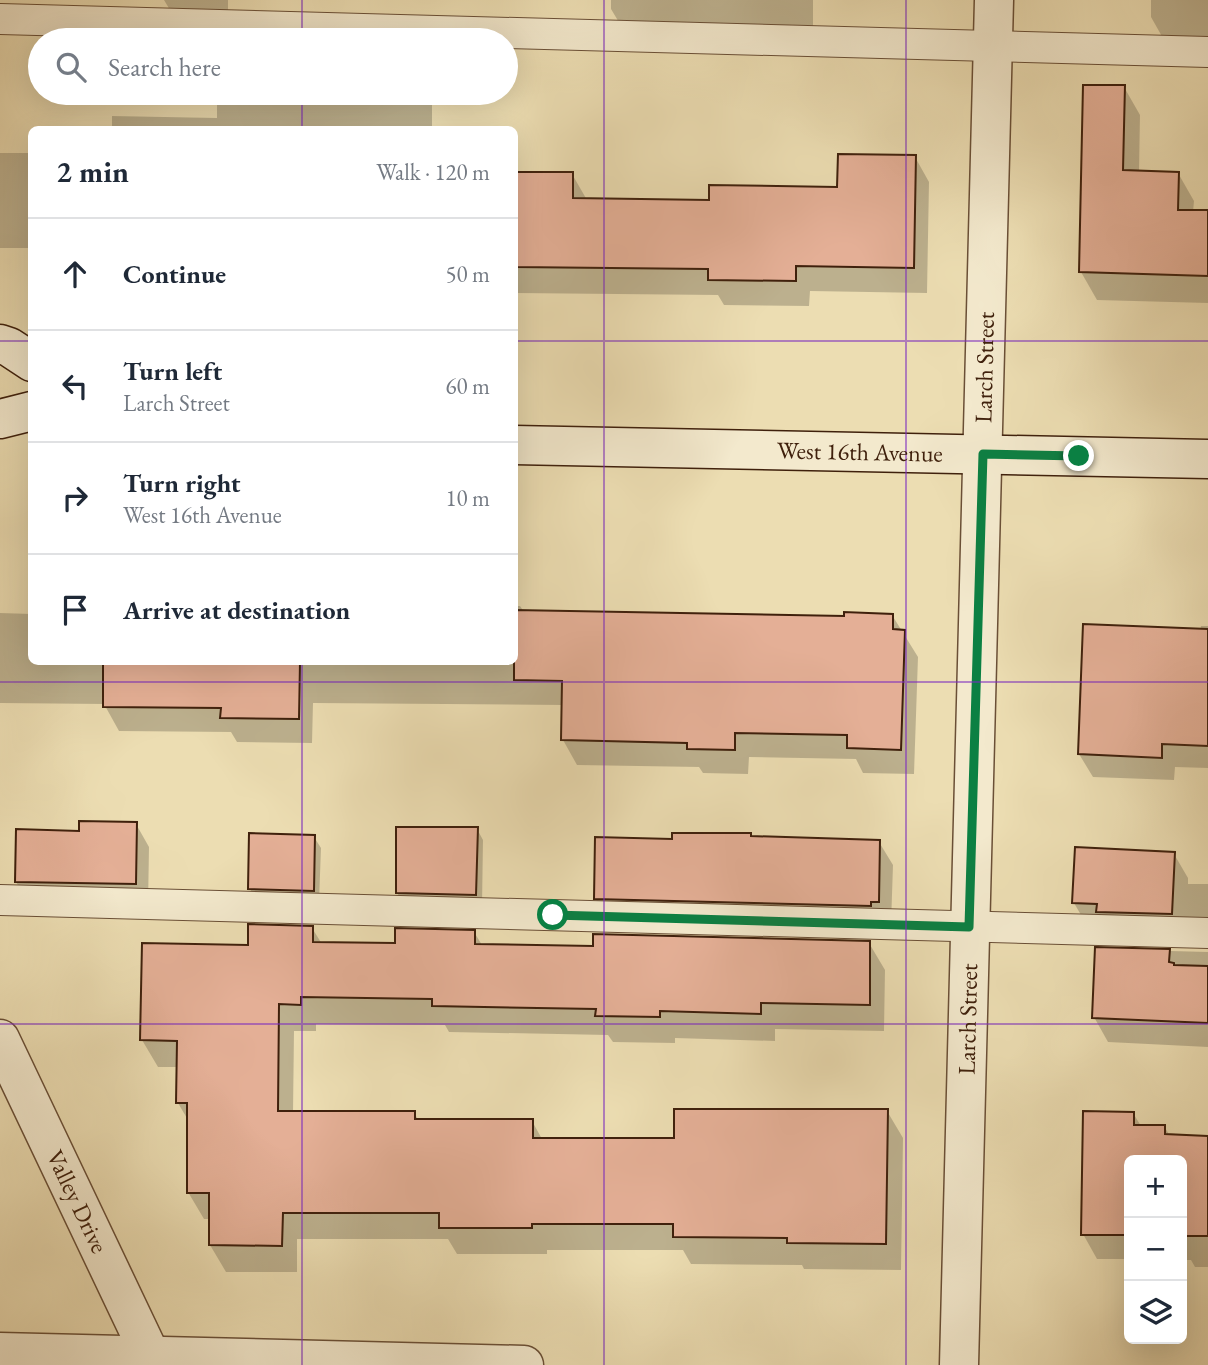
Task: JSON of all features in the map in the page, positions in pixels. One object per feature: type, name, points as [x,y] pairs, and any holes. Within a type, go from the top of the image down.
[{"type":"street","name":"Larch Street","points":[[959,1365],[994,0]]},
{"type":"street","points":[[0,344],[9,346],[28,359]]},
{"type":"street","points":[[0,419],[28,412]]},
{"type":"street","name":"West 16th Avenue","points":[[518,444],[1208,459]]},
{"type":"street","name":"Valley Drive","points":[[0,1040],[152,1360]]},
{"type":"street","points":[[0,1352],[152,1360],[524,1365]]},
{"type":"lane","points":[[0,19],[319,28]]},
{"type":"lane","points":[[518,34],[1208,52]]},
{"type":"lane","points":[[0,900],[1208,933]]},
{"type":"building","points":[[1083,85],[1125,85],[1123,170],[1179,172],[1178,210],[1208,210],[1208,276],[1079,272]]},
{"type":"building","points":[[838,154],[916,155],[914,268],[796,266],[796,281],[708,280],[708,269],[518,267],[518,172],[573,172],[573,198],[709,200],[709,185],[837,187]]},
{"type":"building","points":[[518,610],[844,616],[844,612],[893,614],[893,629],[905,630],[901,750],[847,748],[847,735],[735,733],[735,750],[687,749],[687,743],[561,740],[562,681],[514,680],[514,665],[518,665]]},
{"type":"building","points":[[1083,624],[1208,629],[1208,746],[1162,744],[1162,758],[1078,754]]},
{"type":"building","points":[[103,665],[300,665],[299,719],[220,718],[221,708],[103,707]]},
{"type":"building","points":[[79,821],[137,822],[136,884],[15,882],[16,829],[79,831]]},
{"type":"building","points":[[396,827],[478,827],[476,895],[396,893]]},
{"type":"building","points":[[249,833],[315,835],[314,891],[248,889]]},
{"type":"building","points":[[672,833],[751,833],[751,836],[880,840],[879,902],[871,902],[871,906],[594,899],[595,837],[672,839]]},
{"type":"building","points":[[1075,847],[1175,852],[1172,914],[1096,912],[1097,904],[1072,903]]},
{"type":"building","points":[[248,924],[313,926],[313,942],[395,943],[395,928],[475,930],[475,944],[593,946],[593,934],[870,941],[870,1005],[761,1003],[761,1014],[660,1011],[660,1017],[595,1016],[596,1009],[432,1006],[432,999],[301,997],[301,1005],[279,1004],[278,1111],[415,1111],[415,1119],[533,1119],[533,1138],[674,1138],[674,1109],[888,1109],[886,1244],[787,1243],[787,1238],[673,1237],[673,1224],[532,1224],[532,1228],[439,1228],[439,1213],[283,1213],[282,1246],[209,1245],[209,1193],[187,1193],[187,1103],[176,1103],[177,1041],[140,1040],[142,943],[248,945]]},
{"type":"building","points":[[1095,947],[1170,949],[1169,962],[1174,965],[1208,966],[1208,1023],[1092,1018]]},
{"type":"building","points":[[1083,1111],[1134,1112],[1134,1125],[1165,1125],[1165,1134],[1208,1136],[1208,1236],[1187,1236],[1187,1155],[1124,1155],[1124,1235],[1081,1235]]},
{"type":"route","points":[[553,915],[969,927],[983,454],[1079,456]]}]
